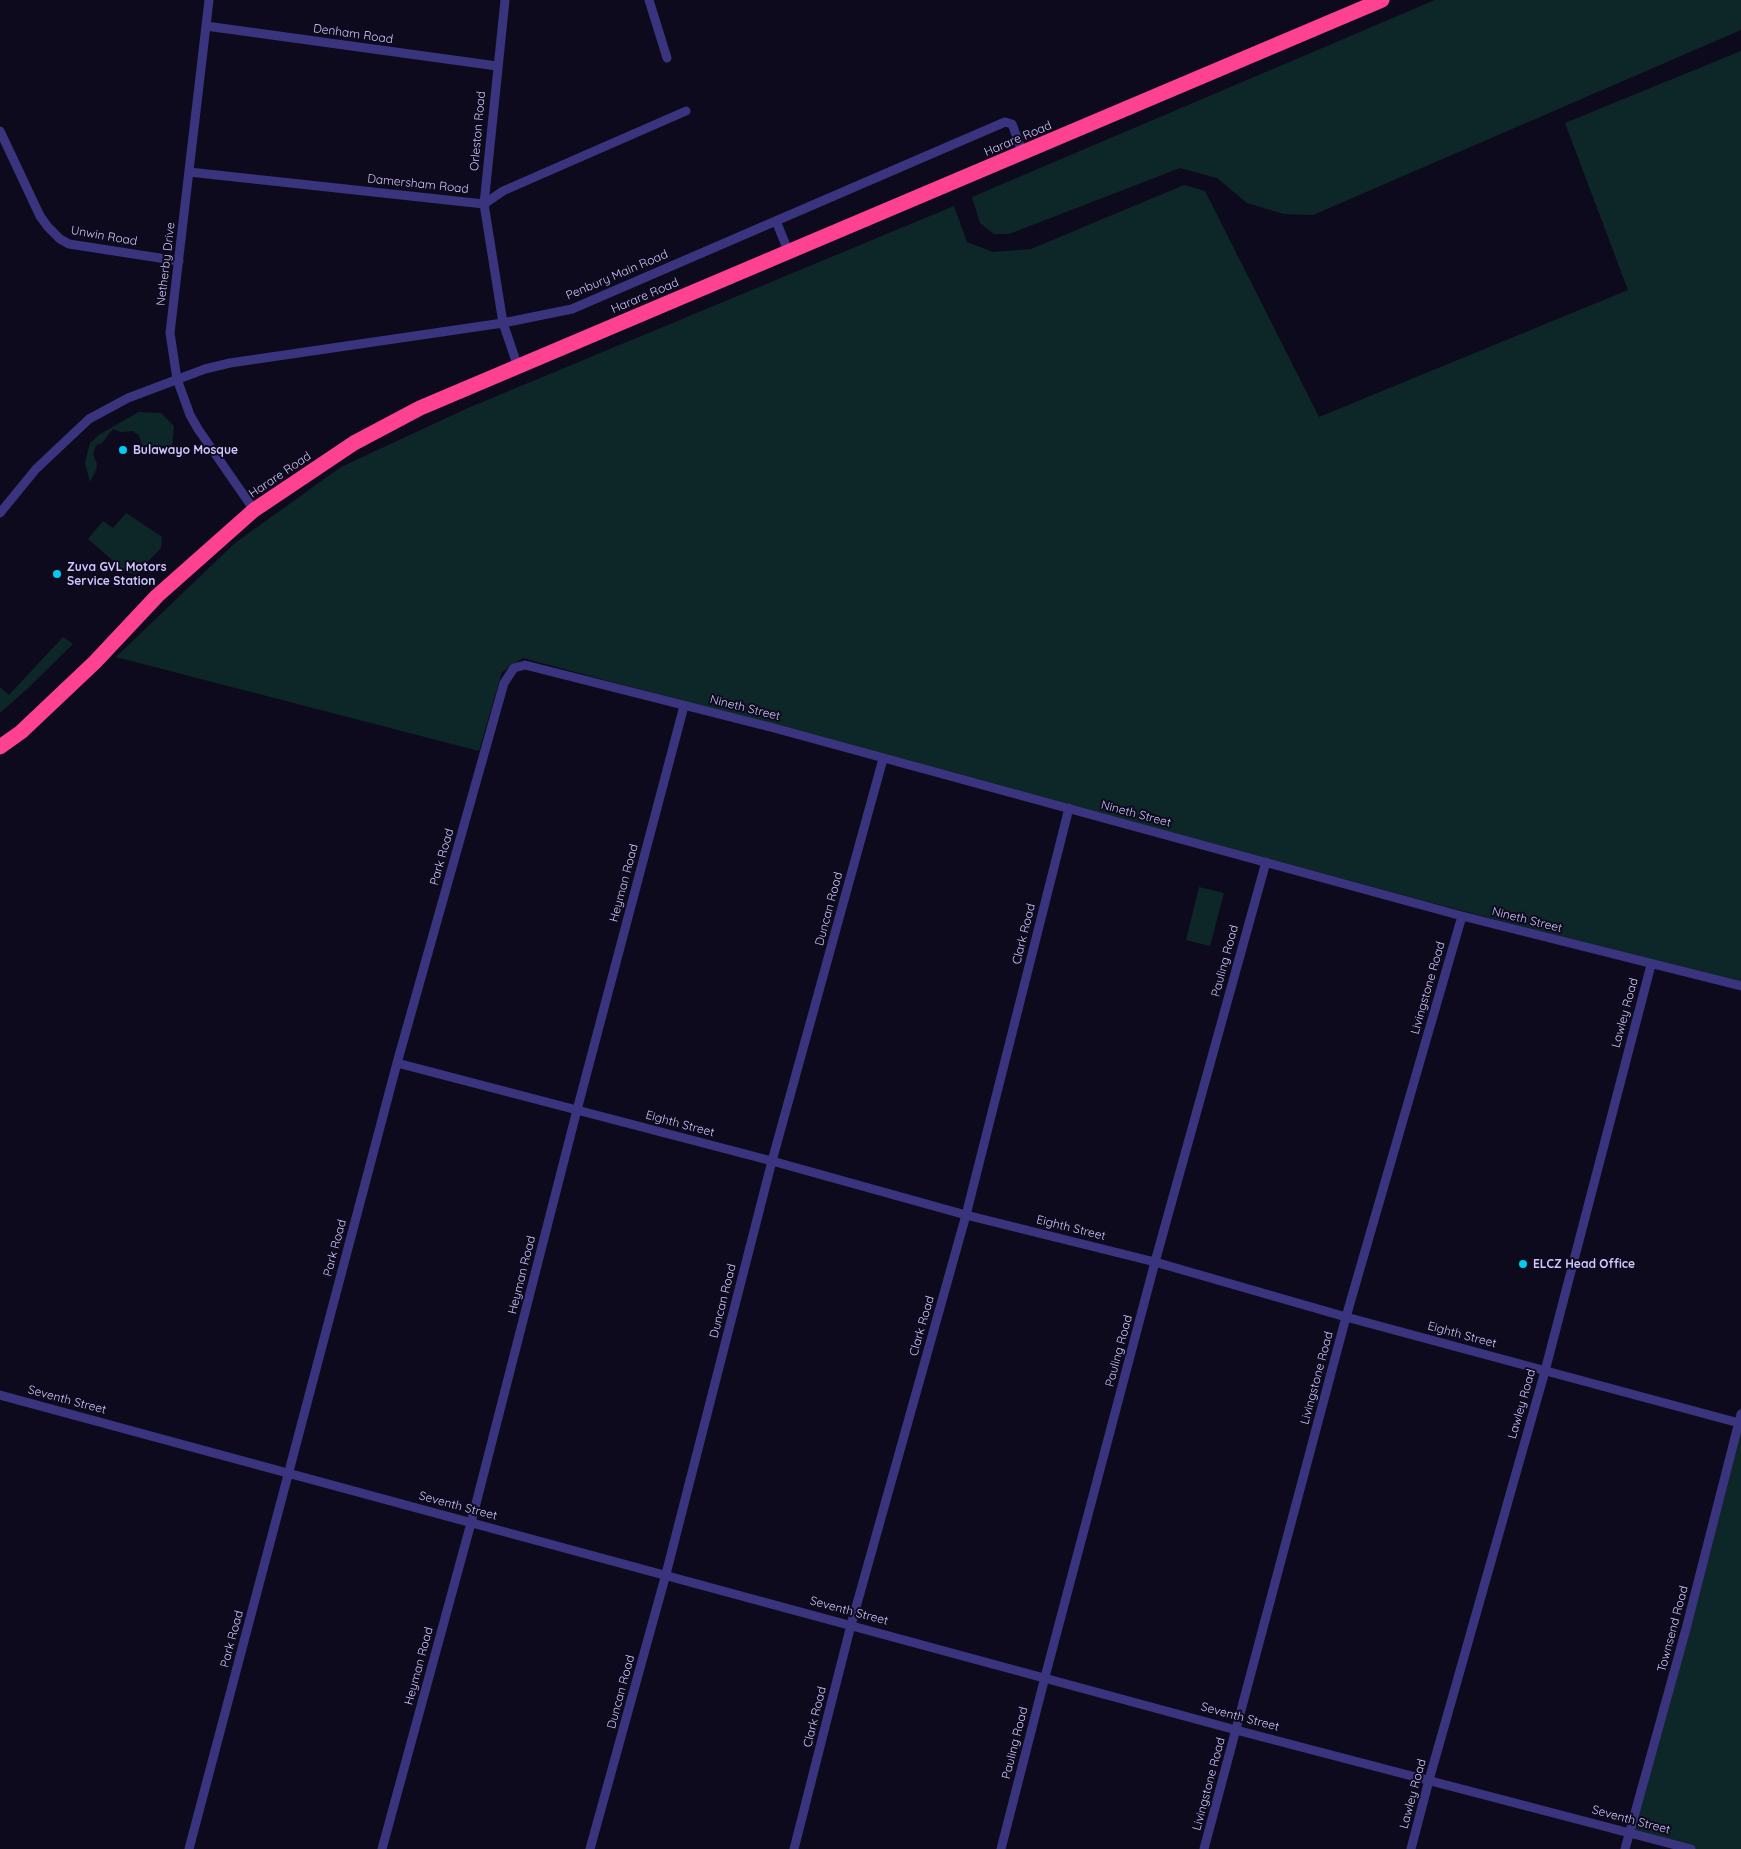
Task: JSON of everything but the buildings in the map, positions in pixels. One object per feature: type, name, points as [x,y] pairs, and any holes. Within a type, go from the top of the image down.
[{"type":"highway","name":"Harare Road","points":[[0,747],[21,732],[95,662],[157,596],[254,510],[354,443],[420,408],[1023,154],[1382,0]]},
{"type":"street","name":"Netherby Drive","points":[[209,0],[170,333],[177,379],[190,415],[254,510]]},
{"type":"street","name":"Orleston Road","points":[[504,0],[484,204],[503,322],[518,367]]},
{"type":"street","points":[[649,0],[667,58]]},
{"type":"street","name":"Denham Road","points":[[206,26],[497,66]]},
{"type":"street","name":"Damersham Road","points":[[188,172],[484,204],[503,191],[686,111]]},
{"type":"street","name":"Penbury Main Road","points":[[0,513],[36,469],[89,420],[128,398],[205,369],[230,363],[503,322],[572,309],[1005,122],[1012,124],[1023,154]]},
{"type":"street","name":"Unwin Road","points":[[0,131],[40,216],[60,239],[69,244],[179,261]]},
{"type":"street","points":[[776,221],[789,253]]},
{"type":"street","name":"Nineth Street","points":[[525,665],[774,728],[1462,916],[1741,986]]},
{"type":"street","name":"Park Road","points":[[189,1849],[397,1063],[504,683],[512,670],[525,665]]},
{"type":"street","name":"Heyman Road","points":[[382,1849],[472,1523],[577,1110],[684,706]]},
{"type":"street","name":"Duncan Road","points":[[590,1849],[666,1574],[772,1161],[883,759]]},
{"type":"street","name":"Clark Road","points":[[794,1849],[851,1624],[966,1215],[1068,808]]},
{"type":"street","name":"Pauling Road","points":[[1001,1849],[1155,1262],[1266,862]]},
{"type":"street","name":"Livingstone Road","points":[[1204,1849],[1346,1317],[1462,916]]},
{"type":"street","name":"Lawley Road","points":[[1411,1849],[1545,1371],[1651,964]]},
{"type":"street","name":"Eighth Street","points":[[397,1063],[772,1161],[966,1215],[1155,1262],[1346,1317],[1545,1371],[1740,1419]]},
{"type":"street","name":"Seventh Street","points":[[0,1395],[851,1624],[1236,1730],[1692,1849]]},
{"type":"street","name":"Townsend Road","points":[[1625,1849],[1686,1629],[1740,1419]]},
{"type":"green space","points":[[1435,0],[1741,0],[1741,30],[1313,215],[1284,214],[1247,203],[1217,178],[1180,168],[1009,234],[994,234],[980,223],[972,197]]},
{"type":"green space","points":[[1741,51],[1741,983],[1444,906],[523,658],[502,672],[479,751],[116,657],[235,543],[341,467],[468,408],[954,206],[967,242],[993,252],[1031,249],[1184,185],[1205,191],[1319,417],[1628,290],[1565,123]]},
{"type":"green space","points":[[139,412],[161,413],[174,426],[172,449],[151,453],[143,448],[139,435],[132,431],[121,432],[113,429],[102,443],[96,445],[93,454],[97,464],[90,482],[85,463],[90,443],[100,434]]},
{"type":"green space","points":[[126,513],[162,537],[161,548],[136,574],[126,572],[88,539],[103,521],[113,528]]},
{"type":"green space","points":[[63,637],[73,644],[0,713],[0,687],[9,695]]},
{"type":"green space","points":[[1199,887],[1224,893],[1210,946],[1186,940]]},
{"type":"green space","points":[[1741,1425],[1741,1849],[1690,1849],[1630,1832]]},
{"type":"place","name":"Bulawayo Mosque","points":[[123,450]]},
{"type":"place","name":"Zuva GVL Motors Service Station","points":[[57,574]]},
{"type":"place","name":"ELCZ Head Office","points":[[1523,1264]]}]
